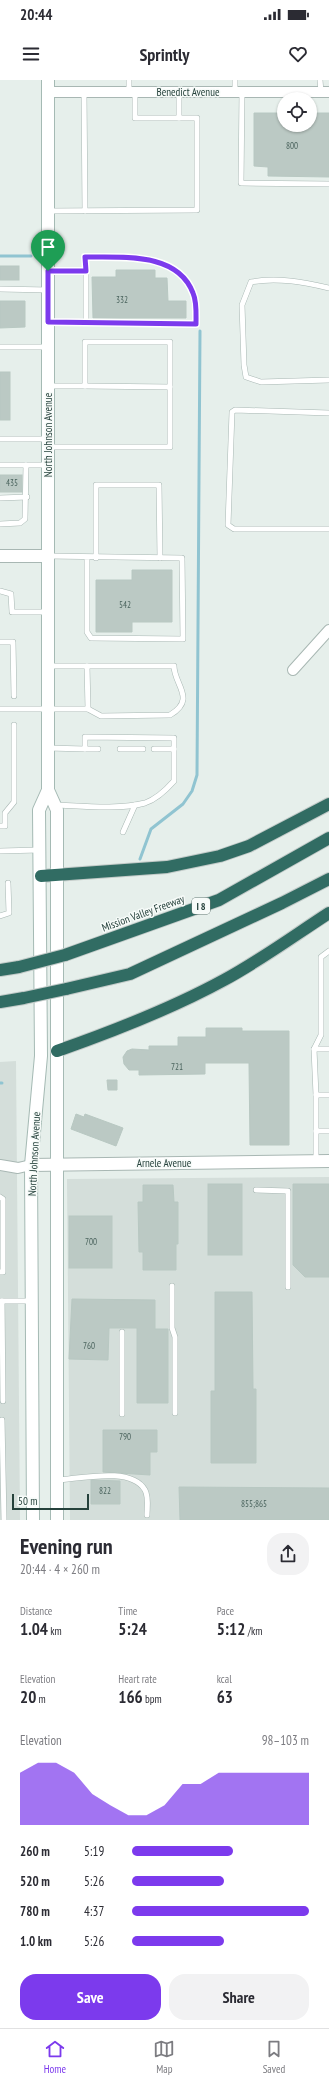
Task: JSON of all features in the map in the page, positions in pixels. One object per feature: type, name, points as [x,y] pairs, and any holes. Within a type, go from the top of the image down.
[{"type":"highway","points":[[41,876],[167,867],[220,856],[248,846],[329,804]]},
{"type":"highway","name":"Mission Valley Freeway","points":[[0,970],[19,967],[65,955],[219,900],[329,838]]},
{"type":"highway","points":[[0,1002],[130,974],[282,903],[329,879]]},
{"type":"highway","points":[[57,1050],[153,1015],[194,996],[263,957],[329,912]]},
{"type":"main road","name":"North Johnson Avenue","points":[[48,86],[48,790],[56,810],[57,876],[57,1520]]},
{"type":"main road","points":[[0,556],[48,556]]},
{"type":"main road","name":"North Johnson Avenue","points":[[33,1520],[31,1165],[42,1056],[40,810],[48,790]]},
{"type":"main road","name":"Arnele Avenue","points":[[31,1165],[329,1161]]},
{"type":"main road","points":[[33,1503],[40,1520]]},
{"type":"street","name":"Benedict Avenue","points":[[48,86],[84,92],[325,92]]},
{"type":"street","points":[[293,670],[329,630]]},
{"type":"street","name":"Arnele Avenue","points":[[0,1165],[18,1168],[31,1165]]},
{"type":"lane","points":[[48,211],[197,210],[197,118],[135,118],[129,80]]},
{"type":"lane","points":[[235,80],[238,92],[241,183],[329,184]]},
{"type":"lane","points":[[320,80],[325,92]]},
{"type":"lane","points":[[84,92],[85,210]]},
{"type":"lane","points":[[179,92],[179,118]]},
{"type":"lane","points":[[48,322],[86,323],[196,324],[196,306],[189,284],[169,267],[155,261],[142,258],[85,257],[86,323]]},
{"type":"lane","points":[[48,271],[86,271]]},
{"type":"lane","points":[[329,288],[302,282],[264,280],[251,282],[242,305],[244,365],[246,377],[261,382],[329,380]]},
{"type":"lane","points":[[0,289],[48,290]]},
{"type":"lane","points":[[0,439],[48,443],[170,447],[170,342],[85,342],[85,386]]},
{"type":"lane","points":[[0,347],[48,347]]},
{"type":"lane","points":[[48,386],[170,387]]},
{"type":"lane","points":[[329,413],[235,410],[232,412],[228,525],[234,529],[329,529]]},
{"type":"lane","points":[[0,465],[48,465]]},
{"type":"lane","points":[[0,524],[23,522],[25,519],[27,497],[26,465]]},
{"type":"lane","points":[[96,558],[96,485],[159,485],[160,558]]},
{"type":"lane","points":[[0,498],[27,497]]},
{"type":"lane","points":[[48,556],[87,558],[182,558],[183,639],[91,638],[87,632],[87,558]]},
{"type":"lane","points":[[0,591],[11,594],[12,612],[48,612]]},
{"type":"lane","points":[[0,642],[13,642],[14,696]]},
{"type":"lane","points":[[0,709],[88,709],[101,716],[170,715],[179,708],[183,697],[181,684],[174,672],[174,666],[48,666]]},
{"type":"lane","points":[[87,666],[88,709]]},
{"type":"lane","points":[[0,826],[5,826],[5,813],[14,802],[14,725]]},
{"type":"lane","points":[[54,805],[146,803],[159,796],[174,781],[174,738],[85,737],[85,749]]},
{"type":"lane","points":[[48,748],[98,749]]},
{"type":"lane","points":[[120,749],[142,749]]},
{"type":"lane","points":[[154,749],[174,749]]},
{"type":"lane","points":[[123,832],[135,804]]},
{"type":"lane","points":[[0,851],[41,849]]},
{"type":"lane","points":[[0,916],[9,913],[8,884]]},
{"type":"lane","points":[[316,1162],[314,1049],[321,1035],[321,957],[329,951]]},
{"type":"lane","points":[[314,1049],[329,1049]]},
{"type":"lane","points":[[316,1095],[329,1095]]},
{"type":"lane","points":[[316,1131],[329,1131]]},
{"type":"lane","points":[[256,1190],[288,1191],[288,1287]]},
{"type":"lane","points":[[0,1196],[3,1199],[4,1272],[0,1272]]},
{"type":"lane","points":[[172,1286],[172,1328],[175,1337],[175,1413]]},
{"type":"lane","points":[[3,1401],[1,1301],[32,1301]]},
{"type":"lane","points":[[122,1332],[122,1414]]},
{"type":"lane","points":[[2,1420],[2,1503],[4,1520]]},
{"type":"lane","points":[[57,1480],[81,1479],[88,1476],[126,1477],[137,1482],[145,1489],[147,1495],[147,1515]]},
{"type":"shaded area","points":[[16,1061],[20,1520],[0,1520],[0,1062]]},
{"type":"shaded area","points":[[329,1177],[329,1520],[70,1520],[67,1179]]},
{"type":"building","points":[[254,113],[277,113],[277,132],[317,132],[317,113],[329,113],[329,177],[268,176],[268,167],[254,166]]},
{"type":"building","points":[[0,266],[19,266],[19,280],[0,280]]},
{"type":"building","points":[[116,270],[155,270],[155,278],[167,278],[168,301],[186,301],[186,318],[93,318],[92,277],[116,277]]},
{"type":"building","points":[[0,301],[25,301],[25,327],[0,328]]},
{"type":"building","points":[[0,372],[10,372],[10,420],[0,420]]},
{"type":"building","points":[[0,475],[22,475],[22,492],[0,492]]},
{"type":"building","points":[[132,570],[172,570],[172,622],[132,622],[132,632],[96,632],[96,580],[132,580]]},
{"type":"building","points":[[206,1028],[242,1028],[242,1031],[289,1031],[289,1145],[250,1145],[249,1063],[205,1063],[205,1074],[139,1075],[139,1070],[129,1070],[124,1064],[123,1057],[127,1051],[132,1049],[149,1050],[149,1046],[178,1046],[178,1037],[206,1037]]},
{"type":"building","points":[[107,1080],[117,1080],[117,1090],[108,1090]]},
{"type":"building","points":[[76,1114],[84,1117],[85,1114],[123,1128],[116,1146],[71,1129]]},
{"type":"building","points":[[208,1184],[242,1184],[242,1255],[208,1255]]},
{"type":"building","points":[[293,1184],[329,1184],[329,1277],[305,1277],[293,1265]]},
{"type":"building","points":[[143,1185],[173,1185],[174,1202],[178,1202],[178,1244],[176,1244],[176,1270],[143,1270],[143,1252],[139,1252],[138,1202],[143,1202]]},
{"type":"building","points":[[69,1216],[112,1216],[112,1268],[69,1268]]},
{"type":"building","points":[[215,1292],[252,1292],[253,1389],[256,1389],[256,1463],[211,1463],[211,1391],[215,1391]]},
{"type":"building","points":[[72,1299],[155,1300],[155,1329],[168,1329],[168,1403],[137,1403],[137,1328],[109,1328],[108,1360],[69,1359]]},
{"type":"building","points":[[103,1430],[157,1430],[157,1452],[150,1452],[150,1475],[103,1472]]},
{"type":"building","points":[[91,1480],[120,1481],[120,1504],[91,1504]]},
{"type":"building","points":[[179,1487],[329,1488],[329,1520],[180,1520]]},
{"type":"waterway","points":[[0,256],[31,256]]},
{"type":"waterway","points":[[140,859],[151,829],[183,804],[192,791],[197,775],[200,331]]},
{"type":"route","points":[[85,257],[142,258],[155,261],[169,267],[189,284],[196,306],[196,324],[48,322],[48,271],[86,271],[85,257]]}]
